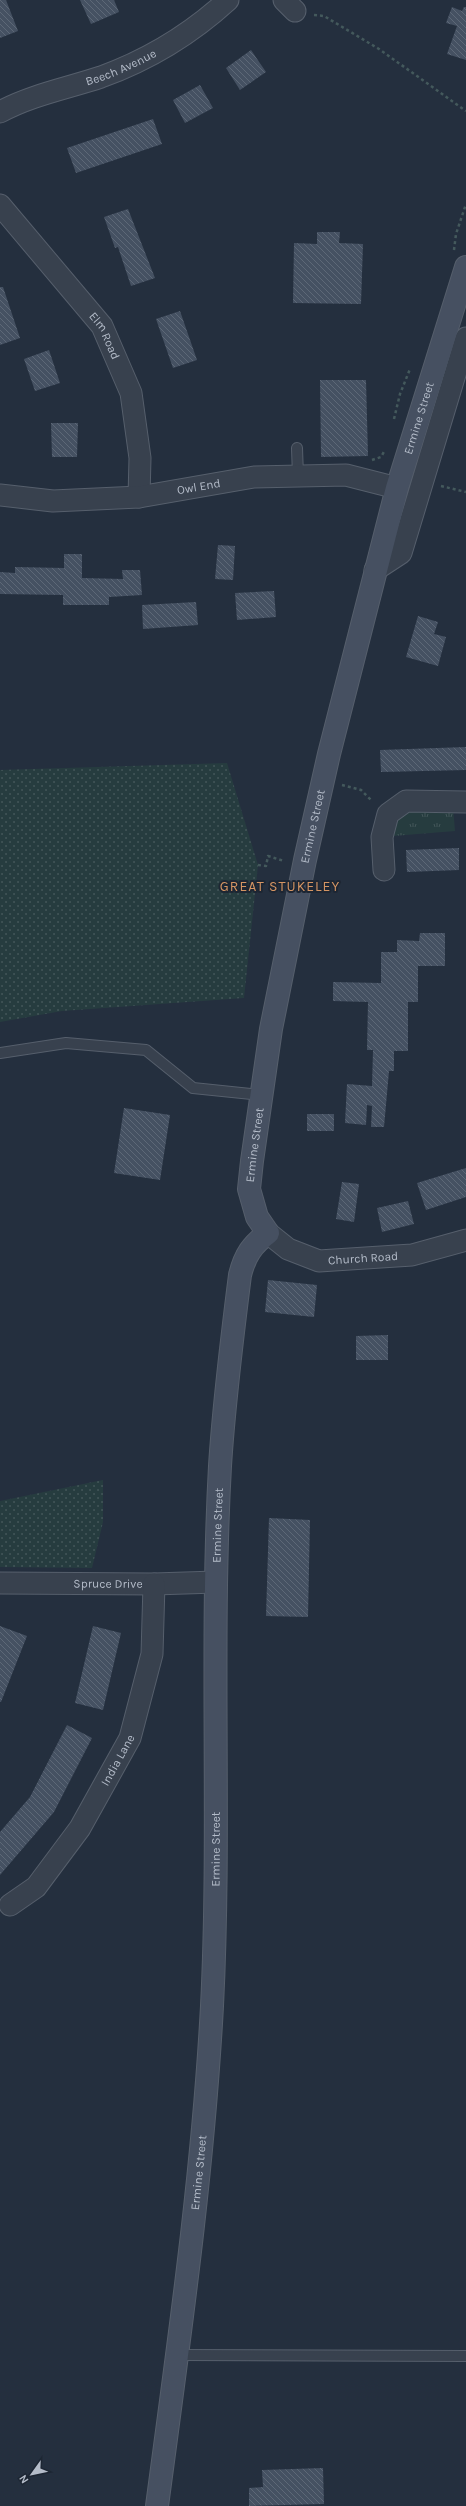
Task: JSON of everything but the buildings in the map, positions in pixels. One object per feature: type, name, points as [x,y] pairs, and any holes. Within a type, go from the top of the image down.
[{"type":"street","name":"Beech Avenue","points":[[0,112],[103,76],[158,51],[206,20],[228,0]]},
{"type":"street","name":"Elm Road","points":[[0,205],[102,326],[131,393],[140,458],[139,497]]},
{"type":"street","name":"Ermine Street","points":[[158,2506],[178,2355],[203,2133],[212,2005],[217,1832],[216,1582],[223,1421],[240,1275],[244,1259],[252,1244],[268,1232],[257,1217],[250,1188],[261,1094],[271,1030],[305,860],[375,570],[397,488],[466,267]]},
{"type":"street","name":"Ermine Street","points":[[375,570],[401,553],[466,338]]},
{"type":"street","name":"Owl End","points":[[0,495],[53,501],[139,497],[254,477],[346,475],[397,488]]},
{"type":"street","points":[[384,870],[382,837],[388,814],[406,801],[466,802]]},
{"type":"street","name":"Church Road","points":[[268,1232],[288,1250],[319,1261],[412,1255],[466,1240]]},
{"type":"street","name":"Spruce Drive","points":[[0,1583],[154,1584],[216,1582]]},
{"type":"street","name":"India Lane","points":[[10,1905],[36,1887],[80,1828],[130,1738],[152,1654],[154,1584]]},
{"type":"lane","points":[[296,448],[298,476]]},
{"type":"lane","points":[[0,1052],[66,1043],[146,1050],[193,1088],[261,1094]]},
{"type":"lane","points":[[178,2355],[466,2356]]},
{"type":"path","points":[[290,6],[324,16],[352,32],[379,49],[466,111]]},
{"type":"path","points":[[456,234],[466,204]]},
{"type":"path","points":[[338,783],[361,790],[388,814]]},
{"type":"path","points":[[258,865],[266,866],[268,856],[290,862]]},
{"type":"green space","points":[[227,763],[258,865],[244,998],[62,1011],[0,1022],[0,770]]},
{"type":"green space","points":[[453,807],[455,831],[393,836],[397,818],[407,810]]},
{"type":"green space","points":[[103,1480],[103,1522],[92,1568],[0,1567],[0,1501]]},
{"type":"district","name":"GREAT STUKELEY","points":[[280,886]]}]
